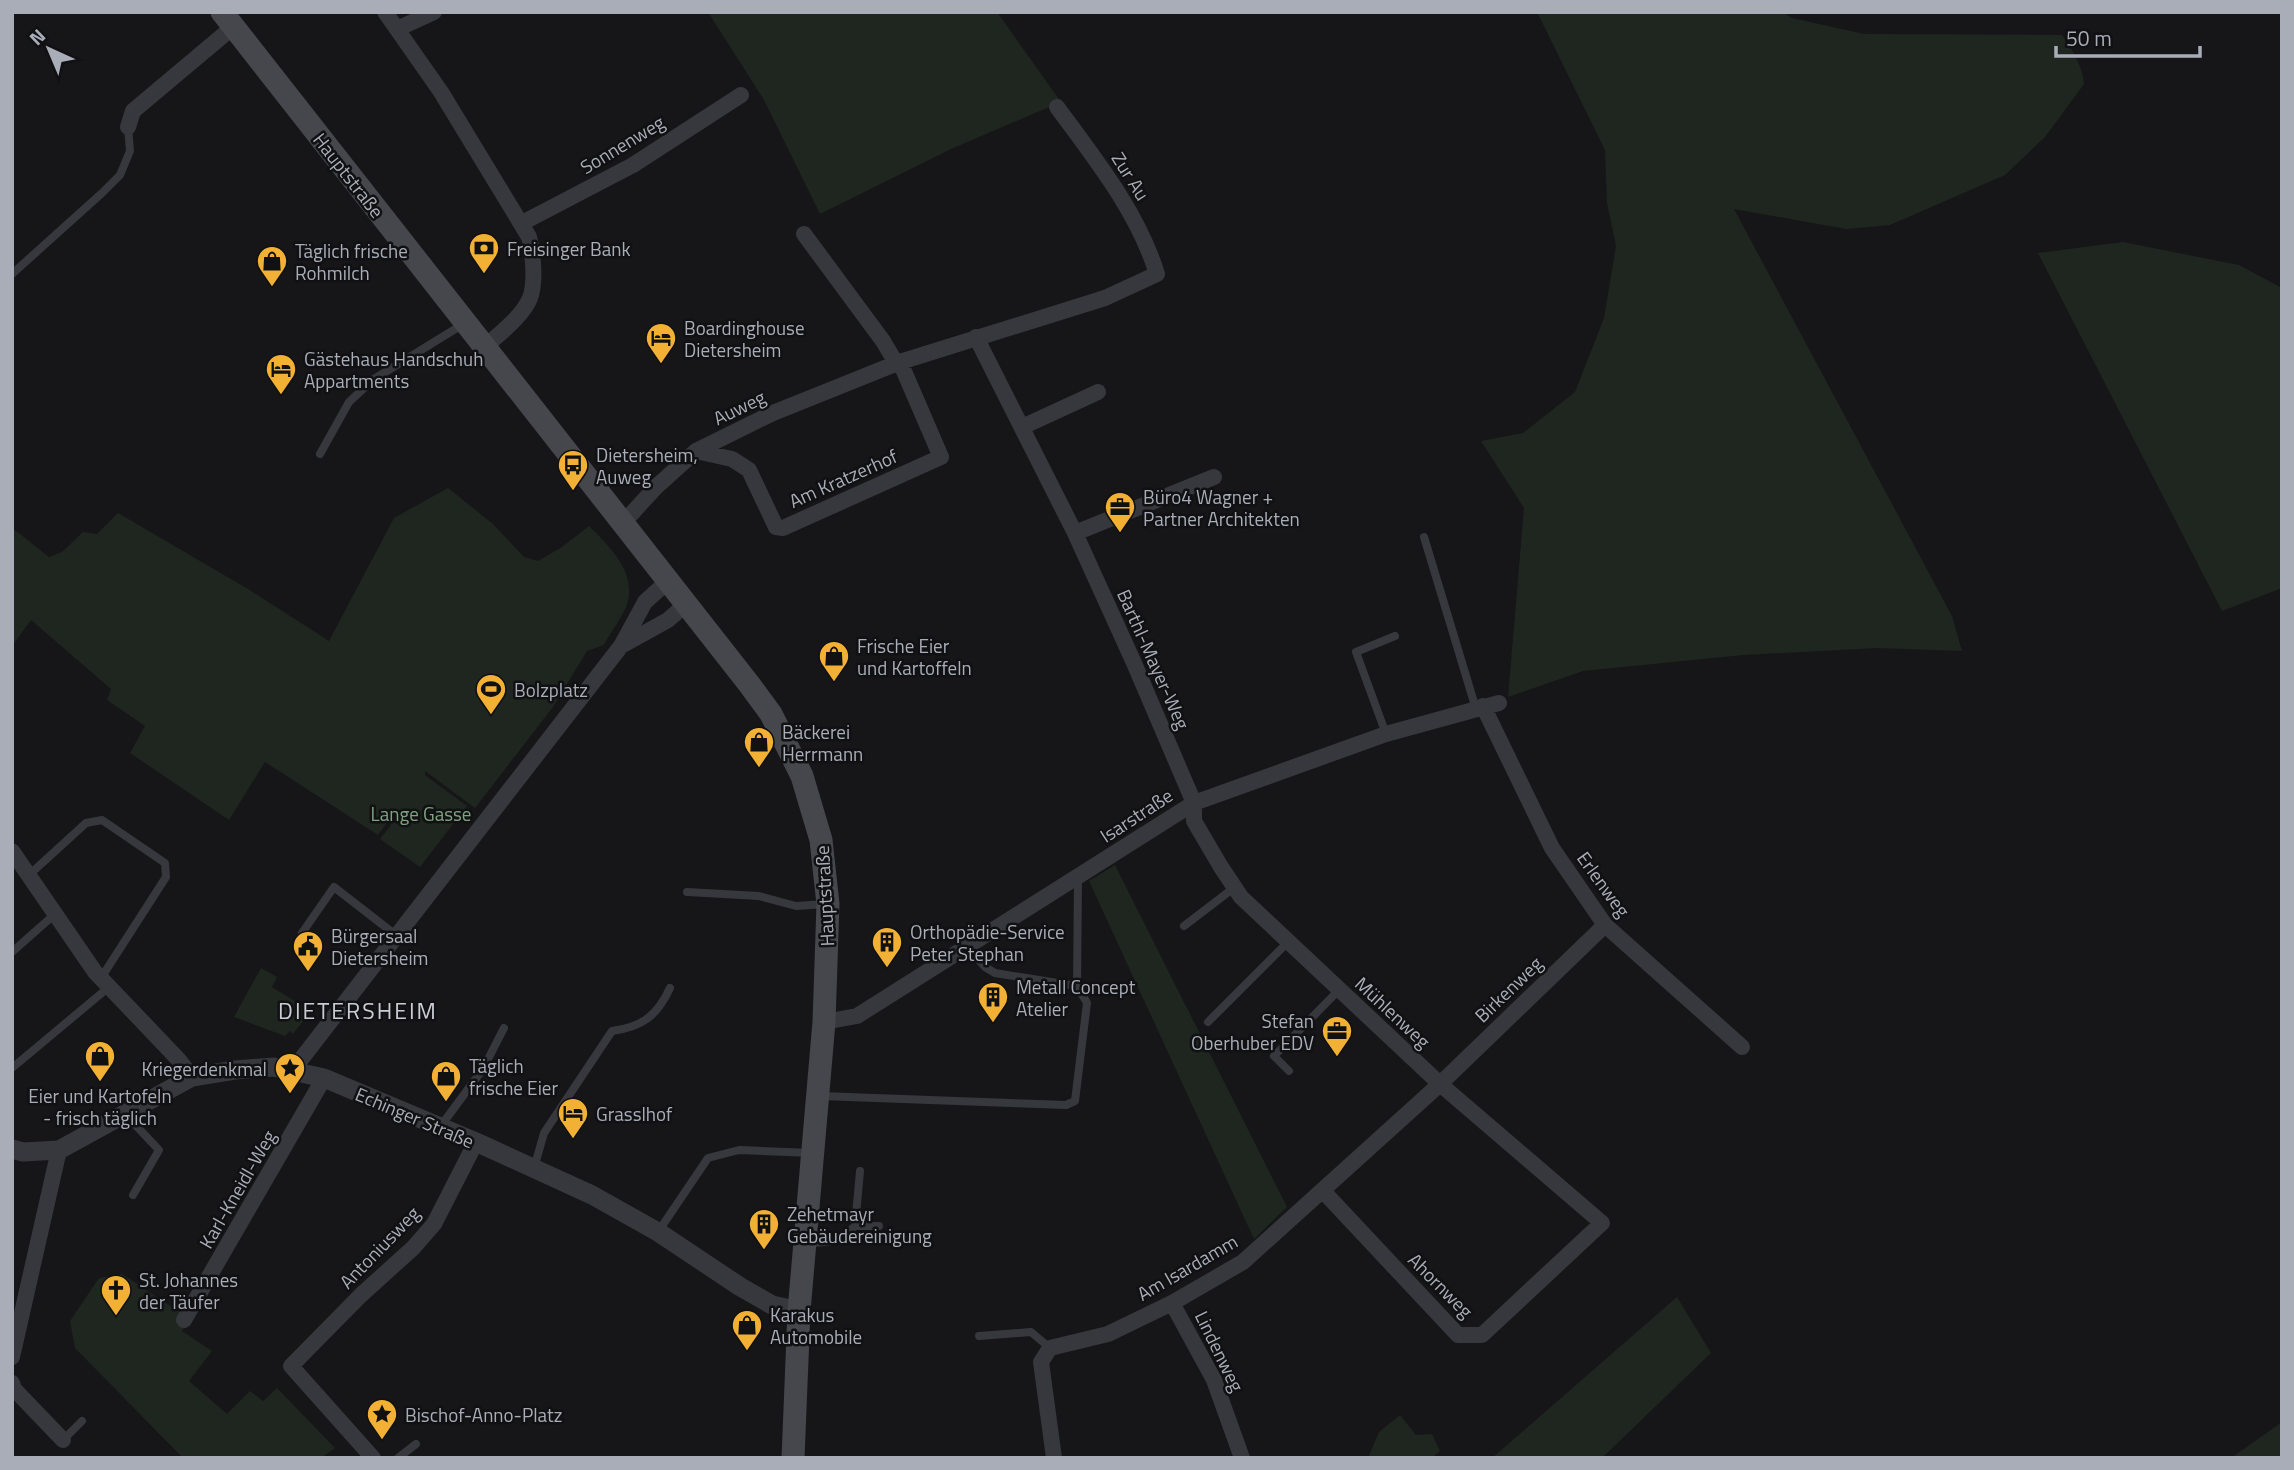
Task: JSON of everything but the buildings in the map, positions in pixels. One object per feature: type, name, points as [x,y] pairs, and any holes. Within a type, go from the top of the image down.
[{"type":"main road","name":"Hauptstraße","points":[[227,19],[756,694],[771,714],[802,776],[821,840],[828,904],[824,1022],[799,1311],[793,1458]]},
{"type":"street","points":[[385,12],[441,92],[529,237],[534,256],[531,297],[512,323],[485,347]]},
{"type":"street","points":[[397,29],[434,12]]},
{"type":"street","name":"Hauptstraße","points":[[128,127],[133,111],[227,19]]},
{"type":"street","name":"Sonnenweg","points":[[522,223],[633,165],[741,95]]},
{"type":"street","name":"Zur Au","points":[[1057,107],[1115,187],[1150,250],[1157,274]]},
{"type":"street","points":[[804,234],[898,362]]},
{"type":"street","name":"Auweg","points":[[622,523],[696,451],[773,413],[898,362],[1105,298],[1157,274]]},
{"type":"street","name":"Barthl-Mayer-Weg","points":[[976,337],[1075,533],[1194,803]]},
{"type":"street","name":"Am Kratzerhof","points":[[696,451],[732,459],[749,470],[776,527],[783,528],[941,457],[898,362]]},
{"type":"street","points":[[1022,427],[1098,392]]},
{"type":"street","points":[[1075,533],[1214,477]]},
{"type":"street","points":[[292,1071],[621,646],[645,602],[667,580]]},
{"type":"street","points":[[621,646],[668,620],[686,604]]},
{"type":"street","name":"Isarstraße","points":[[824,1022],[857,1016],[1194,803],[1386,734],[1486,706]]},
{"type":"street","name":"Erlenweg","points":[[1486,706],[1552,848],[1605,925],[1742,1047]]},
{"type":"street","name":"Mühlenweg","points":[[1194,803],[1194,821],[1241,897],[1440,1084],[1602,1223]]},
{"type":"street","points":[[13,853],[105,983],[192,1077]]},
{"type":"street","name":"Birkenweg","points":[[1440,1084],[1605,925]]},
{"type":"street","name":"Echinger Straße","points":[[12,1149],[23,1152],[59,1150],[192,1077],[274,1067],[324,1078],[534,1168],[592,1195],[658,1232],[772,1305],[799,1311]]},
{"type":"street","name":"Karl-Kneidl-Weg","points":[[184,1320],[324,1078]]},
{"type":"street","name":"Am Isardamm","points":[[1050,1348],[1108,1334],[1172,1303],[1242,1262],[1440,1084]]},
{"type":"street","name":"Antoniusweg","points":[[373,1458],[291,1366],[361,1295],[413,1248],[434,1224],[476,1142]]},
{"type":"street","points":[[12,1357],[59,1150]]},
{"type":"street","name":"Ahornweg","points":[[1323,1191],[1458,1335],[1482,1335],[1602,1223]]},
{"type":"street","name":"Lindenweg","points":[[1172,1303],[1214,1380],[1242,1458]]},
{"type":"street","points":[[1050,1348],[1041,1362],[1054,1458]]},
{"type":"street","points":[[12,1383],[14,1389],[63,1440]]},
{"type":"lane","name":"Hauptstraße","points":[[12,274],[120,174],[130,150],[128,127]]},
{"type":"lane","points":[[320,454],[349,402],[374,379],[466,323]]},
{"type":"lane","points":[[1424,537],[1486,706]]},
{"type":"lane","points":[[1386,734],[1356,652],[1395,636]]},
{"type":"lane","points":[[12,1068],[105,983],[166,877],[165,863],[102,820],[86,823],[29,875]]},
{"type":"lane","points":[[1077,988],[1078,877]]},
{"type":"lane","points":[[302,933],[334,887],[397,936]]},
{"type":"lane","points":[[1184,926],[1235,887]]},
{"type":"lane","points":[[687,892],[759,896],[796,906],[828,904]]},
{"type":"lane","points":[[12,951],[55,914]]},
{"type":"lane","points":[[1208,1022],[1288,942]]},
{"type":"lane","points":[[818,1096],[1066,1105],[1075,1101],[1087,1003],[1077,988],[995,973],[985,967],[967,947]]},
{"type":"lane","points":[[534,1168],[544,1133],[612,1031],[632,1029],[660,1008],[670,988]]},
{"type":"lane","points":[[1289,1071],[1274,1056],[1339,990]]},
{"type":"lane","points":[[440,1126],[483,1069],[504,1028]]},
{"type":"lane","points":[[125,1114],[159,1150],[133,1195]]},
{"type":"lane","points":[[658,1232],[708,1158],[739,1150],[813,1154]]},
{"type":"lane","points":[[806,1243],[844,1238],[855,1226],[860,1171]]},
{"type":"lane","points":[[855,1226],[879,1226]]},
{"type":"lane","points":[[979,1336],[1031,1332],[1050,1348]]},
{"type":"lane","points":[[63,1440],[82,1421]]},
{"type":"lane","points":[[398,1458],[416,1444]]},
{"type":"green space","points":[[708,12],[997,12],[1061,102],[951,149],[820,214],[764,100]]},
{"type":"green space","points":[[1537,12],[1783,12],[1792,18],[1864,34],[2062,35],[2066,40],[2079,65],[2084,84],[2045,137],[2005,175],[1890,225],[1846,229],[1734,209],[1952,616],[1962,651],[1877,648],[1743,655],[1583,671],[1508,697],[1524,508],[1481,441],[1523,433],[1575,392],[1604,318],[1616,246],[1607,203],[1605,150]]},
{"type":"green space","points":[[2123,242],[2239,265],[2282,288],[2282,588],[2222,611],[2038,253]]},
{"type":"green space","name":"Lange Gasse","points":[[448,488],[493,524],[524,557],[538,561],[589,526],[619,559],[628,579],[629,590],[628,601],[621,617],[604,645],[587,651],[553,707],[475,808],[425,771],[425,775],[467,806],[420,867],[380,839],[391,825],[389,820],[378,835],[265,762],[229,820],[130,753],[145,726],[107,700],[111,689],[31,620],[12,646],[12,534],[15,530],[49,557],[62,552],[83,532],[97,534],[118,513],[248,589],[329,641],[394,518]]},
{"type":"green space","points":[[1115,865],[1287,1207],[1254,1239],[1089,881]]},
{"type":"green space","points":[[261,968],[277,977],[272,987],[311,1011],[293,1034],[290,1031],[285,1036],[234,1017]]},
{"type":"green space","points":[[122,1274],[190,1319],[182,1331],[212,1351],[189,1381],[227,1414],[250,1391],[263,1401],[277,1388],[335,1448],[321,1458],[183,1458],[75,1348],[70,1321],[99,1278]]},
{"type":"green space","points":[[1677,1297],[1711,1353],[1602,1458],[1492,1458]]},
{"type":"green space","points":[[1400,1415],[1416,1435],[1432,1434],[1440,1451],[1432,1458],[1368,1458],[1379,1432]]},
{"type":"green space","points":[[2282,1422],[2282,1458],[2231,1458]]},
{"type":"place","name":"Freisinger Bank","points":[[484,275]]},
{"type":"place","name":"Täglich frische Rohmilch","points":[[272,288]]},
{"type":"place","name":"Boardinghouse Dietersheim","points":[[661,365]]},
{"type":"place","name":"Gästehaus Handschuh Appartments","points":[[281,396]]},
{"type":"place","name":"Dietersheim, Auweg","points":[[573,492]]},
{"type":"place","name":"Büro4 Wagner + Partner Architekten","points":[[1120,534]]},
{"type":"place","name":"Frische Eier und Kartoffeln","points":[[834,683]]},
{"type":"place","name":"Bolzplatz","points":[[491,716]]},
{"type":"place","name":"Bäckerei Herrmann","points":[[759,769]]},
{"type":"place","name":"Orthopädie-Service Peter Stephan","points":[[887,969]]},
{"type":"place","name":"Bürgersaal Dietersheim","points":[[308,973]]},
{"type":"place","name":"Metall Concept Atelier","points":[[993,1024]]},
{"type":"place","name":"Stefan Oberhuber EDV","points":[[1337,1058]]},
{"type":"place","name":"Eier und Kartofeln - frisch täglich","points":[[100,1083]]},
{"type":"place","name":"Kriegerdenkmal","points":[[290,1095]]},
{"type":"place","name":"Täglich frische Eier","points":[[446,1103]]},
{"type":"place","name":"Grasslhof","points":[[573,1140]]},
{"type":"place","name":"Zehetmayr Gebäudereinigung","points":[[764,1251]]},
{"type":"place","name":"St. Johannes der Täufer","points":[[116,1317]]},
{"type":"place","name":"Karakus Automobile","points":[[747,1352]]},
{"type":"place","name":"Bischof-Anno-Platz","points":[[382,1441]]},
{"type":"district","name":"DIETERSHEIM","points":[[358,1010]]}]
